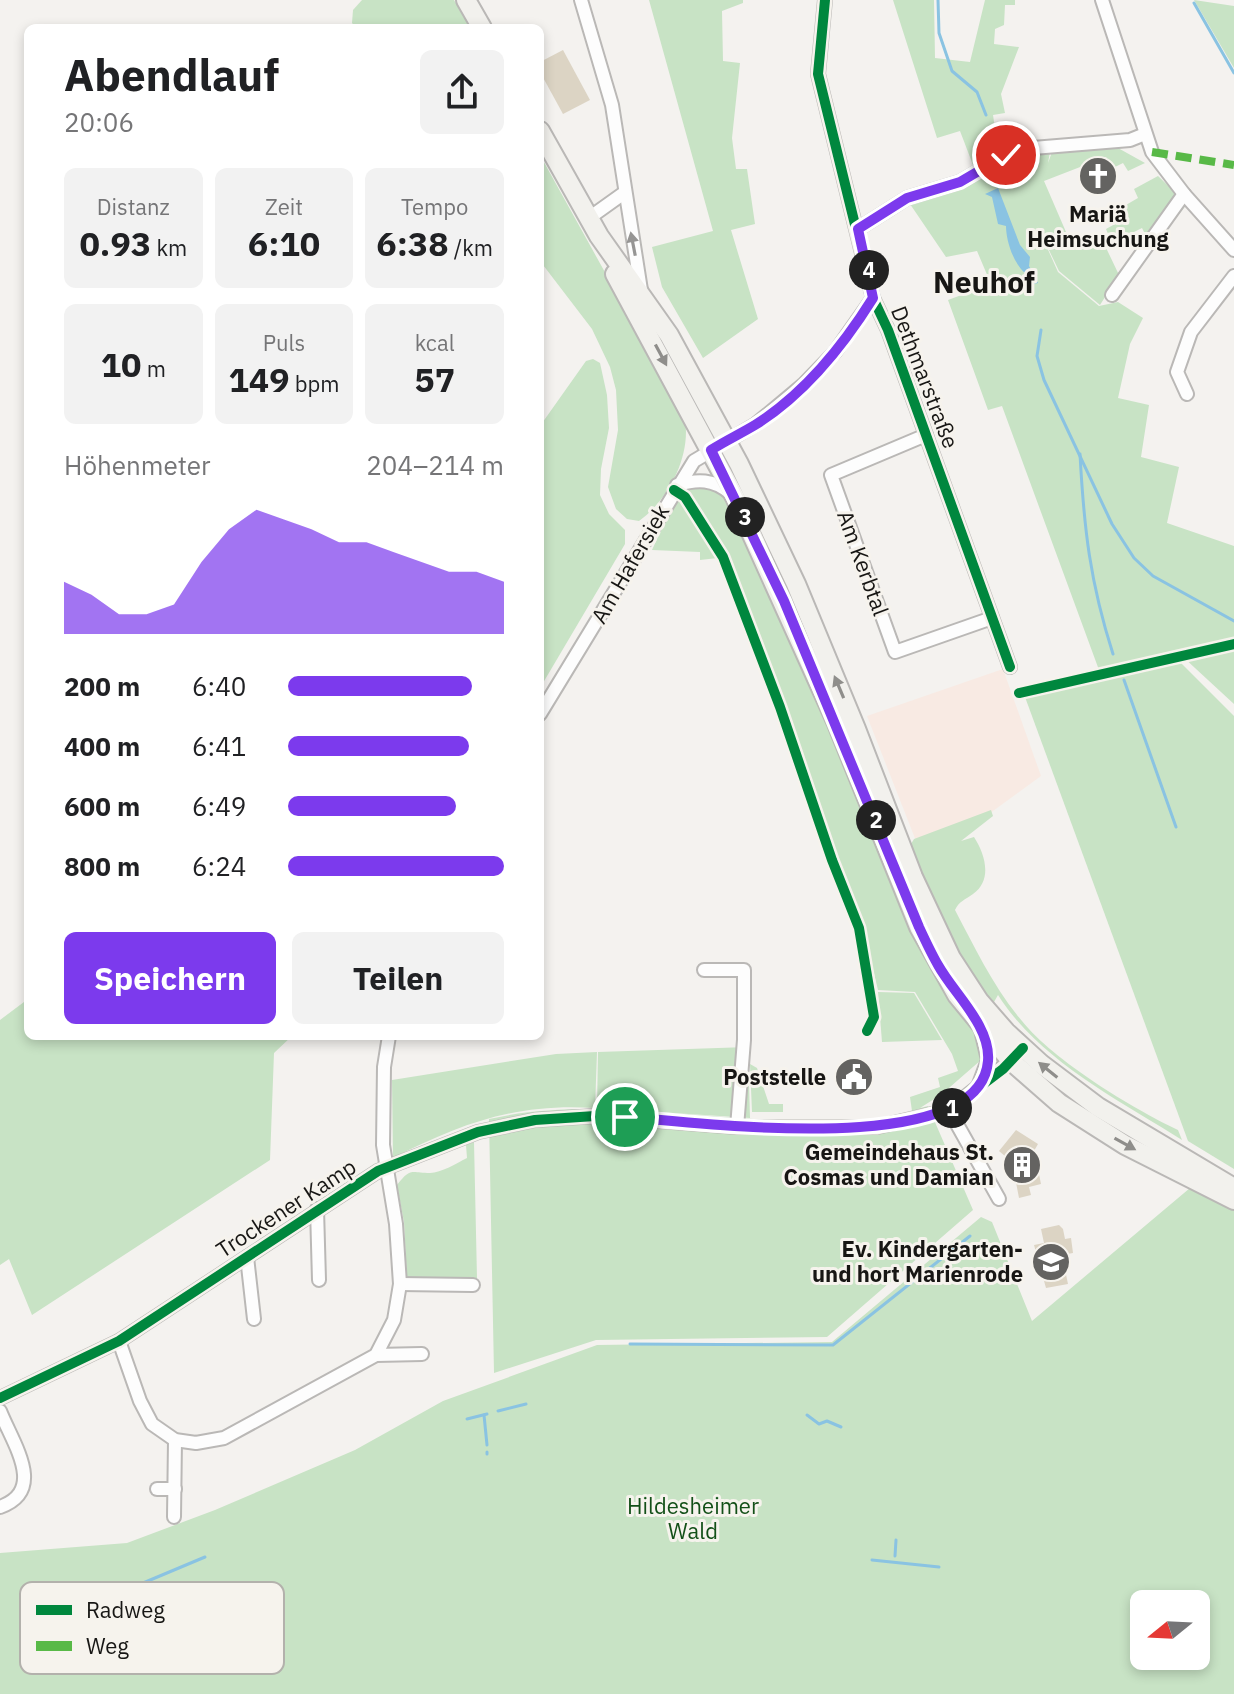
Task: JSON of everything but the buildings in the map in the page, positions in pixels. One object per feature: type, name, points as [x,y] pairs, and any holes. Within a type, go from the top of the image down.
[{"type":"main road","points":[[466,0],[480,24]]},
{"type":"main road","points":[[544,138],[599,236],[669,335],[719,445],[735,497],[836,721],[919,927],[938,965],[979,1027],[1098,1107],[1234,1188]]},
{"type":"main road","points":[[599,236],[605,256],[719,445],[796,584],[931,919],[951,958],[979,1001],[1043,1090],[1089,1123],[1234,1200]]},
{"type":"street","points":[[581,0],[612,105],[642,294]]},
{"type":"street","name":"Dethmarstraße","points":[[825,0],[818,74],[873,298],[1010,667]]},
{"type":"street","points":[[1102,0],[1145,134],[1159,164],[1234,250]]},
{"type":"street","points":[[858,229],[907,198],[960,182],[1006,155],[1033,148],[1130,140],[1145,134]]},
{"type":"street","points":[[589,218],[624,193]]},
{"type":"street","points":[[1112,295],[1184,194]]},
{"type":"street","points":[[1187,394],[1177,372],[1191,332],[1234,276]]},
{"type":"street","name":"Am Hafersiek","points":[[544,707],[694,461],[756,424],[803,385],[844,340],[873,298]]},
{"type":"street","name":"Am Kerbtal","points":[[926,435],[831,475],[841,504],[895,652],[992,618]]},
{"type":"street","points":[[677,485],[696,480],[712,482],[735,497]]},
{"type":"street","points":[[704,970],[744,970],[744,1040],[737,1127]]},
{"type":"street","points":[[975,1090],[985,1075],[988,1060],[979,1027]]},
{"type":"street","points":[[376,1355],[394,1320],[400,1284],[389,1167],[383,1145],[384,1067],[388,1040]]},
{"type":"street","name":"Trockener Kamp","points":[[0,1398],[119,1341],[317,1209],[389,1167],[478,1132],[535,1120],[595,1116],[737,1127],[877,1127],[949,1110],[1017,1055]]},
{"type":"street","points":[[949,1110],[999,1199]]},
{"type":"street","name":"Trockener Kamp","points":[[317,1209],[319,1280]]},
{"type":"street","name":"Trockener Kamp","points":[[247,1257],[254,1319]]},
{"type":"street","points":[[400,1284],[473,1285]]},
{"type":"street","points":[[119,1341],[140,1401],[152,1424],[175,1440],[196,1443],[224,1438],[376,1355],[422,1354]]},
{"type":"street","points":[[0,1411],[26,1478],[23,1492],[15,1501],[0,1507]]},
{"type":"street","points":[[174,1517],[175,1440]]},
{"type":"street","points":[[157,1489],[175,1489]]},
{"type":"shaded area","points":[[1003,669],[1041,776],[971,827],[918,846],[867,716]]},
{"type":"green space","points":[[362,0],[454,0],[468,24],[353,24],[353,10]]},
{"type":"green space","points":[[649,0],[743,0],[743,3],[722,11],[723,61],[740,63],[732,138],[736,169],[747,169],[755,224],[731,230],[758,319],[703,358],[662,287],[652,247],[713,231]]},
{"type":"green space","points":[[893,0],[934,0],[935,58],[970,62],[985,0],[1015,0],[1015,5],[1005,5],[1004,25],[995,29],[994,44],[1019,47],[1001,94],[1005,113],[993,115],[998,150],[973,165],[960,131],[937,138]]},
{"type":"green space","points":[[1194,0],[1234,6],[1234,68]]},
{"type":"green space","points":[[1118,148],[1145,163],[1128,171],[1123,163],[1113,168],[1106,157],[1044,181],[1066,232],[1078,245],[1099,233],[1119,275],[1100,305],[1059,271],[1037,225],[1058,272],[1099,306],[1118,302],[1143,318],[1130,344],[1118,398],[1149,405],[1141,457],[1179,467],[1167,523],[1234,546],[1234,641],[1099,670],[1002,406],[988,410],[948,300],[991,284],[977,251],[946,257],[910,204],[955,191],[1001,163],[1050,152],[1048,163],[1052,152]]},
{"type":"green space","points":[[544,162],[684,415],[685,444],[676,474],[660,500],[639,521],[627,519],[616,509],[608,487],[618,430],[616,390],[610,367],[592,329],[544,266]]},
{"type":"green space","points":[[1158,176],[1187,204],[1152,248],[1142,228],[1112,243],[1106,229],[1124,219],[1119,209],[1138,198],[1134,189]]},
{"type":"green space","points":[[593,359],[600,363],[607,395],[609,428],[601,469],[600,495],[609,514],[625,530],[625,544],[544,681],[544,420],[586,361]]},
{"type":"green space","points":[[696,486],[710,488],[730,502],[961,1009],[989,1053],[942,1094],[920,1108],[928,1106],[973,1210],[827,1337],[596,1340],[494,1373],[489,1119],[528,1112],[606,1109],[763,1120],[872,1119],[912,1111],[910,1097],[940,1087],[938,1078],[958,1071],[952,1054],[915,992],[878,990],[863,928],[776,677],[723,547],[684,492]]},
{"type":"green space","points":[[681,494],[718,558],[700,560],[700,552],[652,550],[673,504]]},
{"type":"green space","points":[[1234,646],[1234,704],[1182,656]]},
{"type":"green space","points":[[1176,658],[1234,716],[1234,1169],[1188,1141],[1025,697]]},
{"type":"green space","points":[[991,810],[993,816],[961,841],[974,837],[984,859],[985,874],[979,888],[955,910],[986,967],[1022,1021],[1053,1052],[1117,1096],[1178,1130],[1182,1140],[1081,1077],[1035,1040],[998,995],[990,1009],[972,985],[908,849],[914,839]]},
{"type":"green space","points":[[878,992],[914,993],[942,1040],[882,1042]]},
{"type":"green space","points":[[24,1002],[24,1040],[288,1040],[274,1053],[270,1160],[32,1315],[9,1259],[0,1265],[0,1020]]},
{"type":"green space","points":[[748,1047],[750,1118],[597,1108],[598,1052]]},
{"type":"green space","points":[[597,1052],[595,1108],[515,1112],[467,1125],[393,1158],[392,1080],[556,1054]]},
{"type":"green space","points":[[750,1064],[757,1068],[769,1104],[783,1104],[783,1112],[752,1112]]},
{"type":"green space","points":[[474,1142],[477,1278],[407,1278],[404,1222],[397,1185],[409,1173],[439,1171],[467,1158],[466,1145]]},
{"type":"green space","name":"Hildesheimer Wald","points":[[1190,1188],[1234,1210],[1234,1694],[0,1694],[0,1553],[127,1543],[215,1510],[355,1450],[443,1401],[597,1345],[832,1342],[981,1217],[992,1222],[1032,1321]]},
{"type":"water","points":[[998,188],[1020,245],[1030,257],[1029,266],[1038,283],[1034,284],[1016,261],[1006,226],[998,224],[992,197],[985,194]]},
{"type":"waterway","points":[[938,0],[939,33],[952,71],[977,92],[986,115]]},
{"type":"waterway","points":[[1194,3],[1234,73]]},
{"type":"waterway","points":[[1027,281],[1030,276]]},
{"type":"waterway","points":[[1041,330],[1037,356],[1044,380],[1112,524],[1134,558],[1153,576],[1234,621]]},
{"type":"waterway","points":[[1080,454],[1089,555],[1113,654]]},
{"type":"waterway","points":[[1124,680],[1176,827]]},
{"type":"waterway","points":[[630,1344],[833,1345],[970,1236]]},
{"type":"waterway","points":[[498,1411],[526,1404]]},
{"type":"waterway","points":[[467,1419],[487,1414]]},
{"type":"waterway","points":[[484,1415],[487,1445]]},
{"type":"waterway","points":[[807,1415],[819,1424],[827,1421],[841,1427]]},
{"type":"waterway","points":[[895,1556],[896,1540]]},
{"type":"waterway","points":[[145,1582],[205,1557]]},
{"type":"waterway","points":[[872,1560],[939,1567]]},
{"type":"marked path","points":[[1152,152],[1234,165]]},
{"type":"cycle path","points":[[825,0],[818,74],[873,298],[888,330],[1010,667]]},
{"type":"cycle path","points":[[674,490],[685,497],[723,557],[859,928],[874,1017],[867,1031]]},
{"type":"cycle path","points":[[1019,693],[1234,644]]},
{"type":"cycle path","points":[[0,1398],[119,1341],[378,1171],[478,1132],[535,1120],[595,1116],[737,1127],[877,1127],[949,1110],[1003,1069],[1023,1048]]},
{"type":"place","name":"Mariä Heimsuchung","points":[[1098,176]]},
{"type":"place","name":"Poststelle","points":[[854,1077]]},
{"type":"place","name":"Gemeindehaus St. Cosmas und Damian","points":[[1022,1165]]},
{"type":"place","name":"Ev. Kindergarten- und hort Marienrode","points":[[1051,1262]]},
{"type":"district","name":"Neuhof","points":[[984,283]]},
{"type":"route","points":[[625,1117],[784,1129],[877,1127],[949,1110],[975,1090],[985,1075],[988,1060],[986,1042],[938,965],[919,927],[784,601],[711,450],[774,411],[835,352],[854,328],[873,298],[858,229],[907,198],[960,182],[1006,155]]}]
